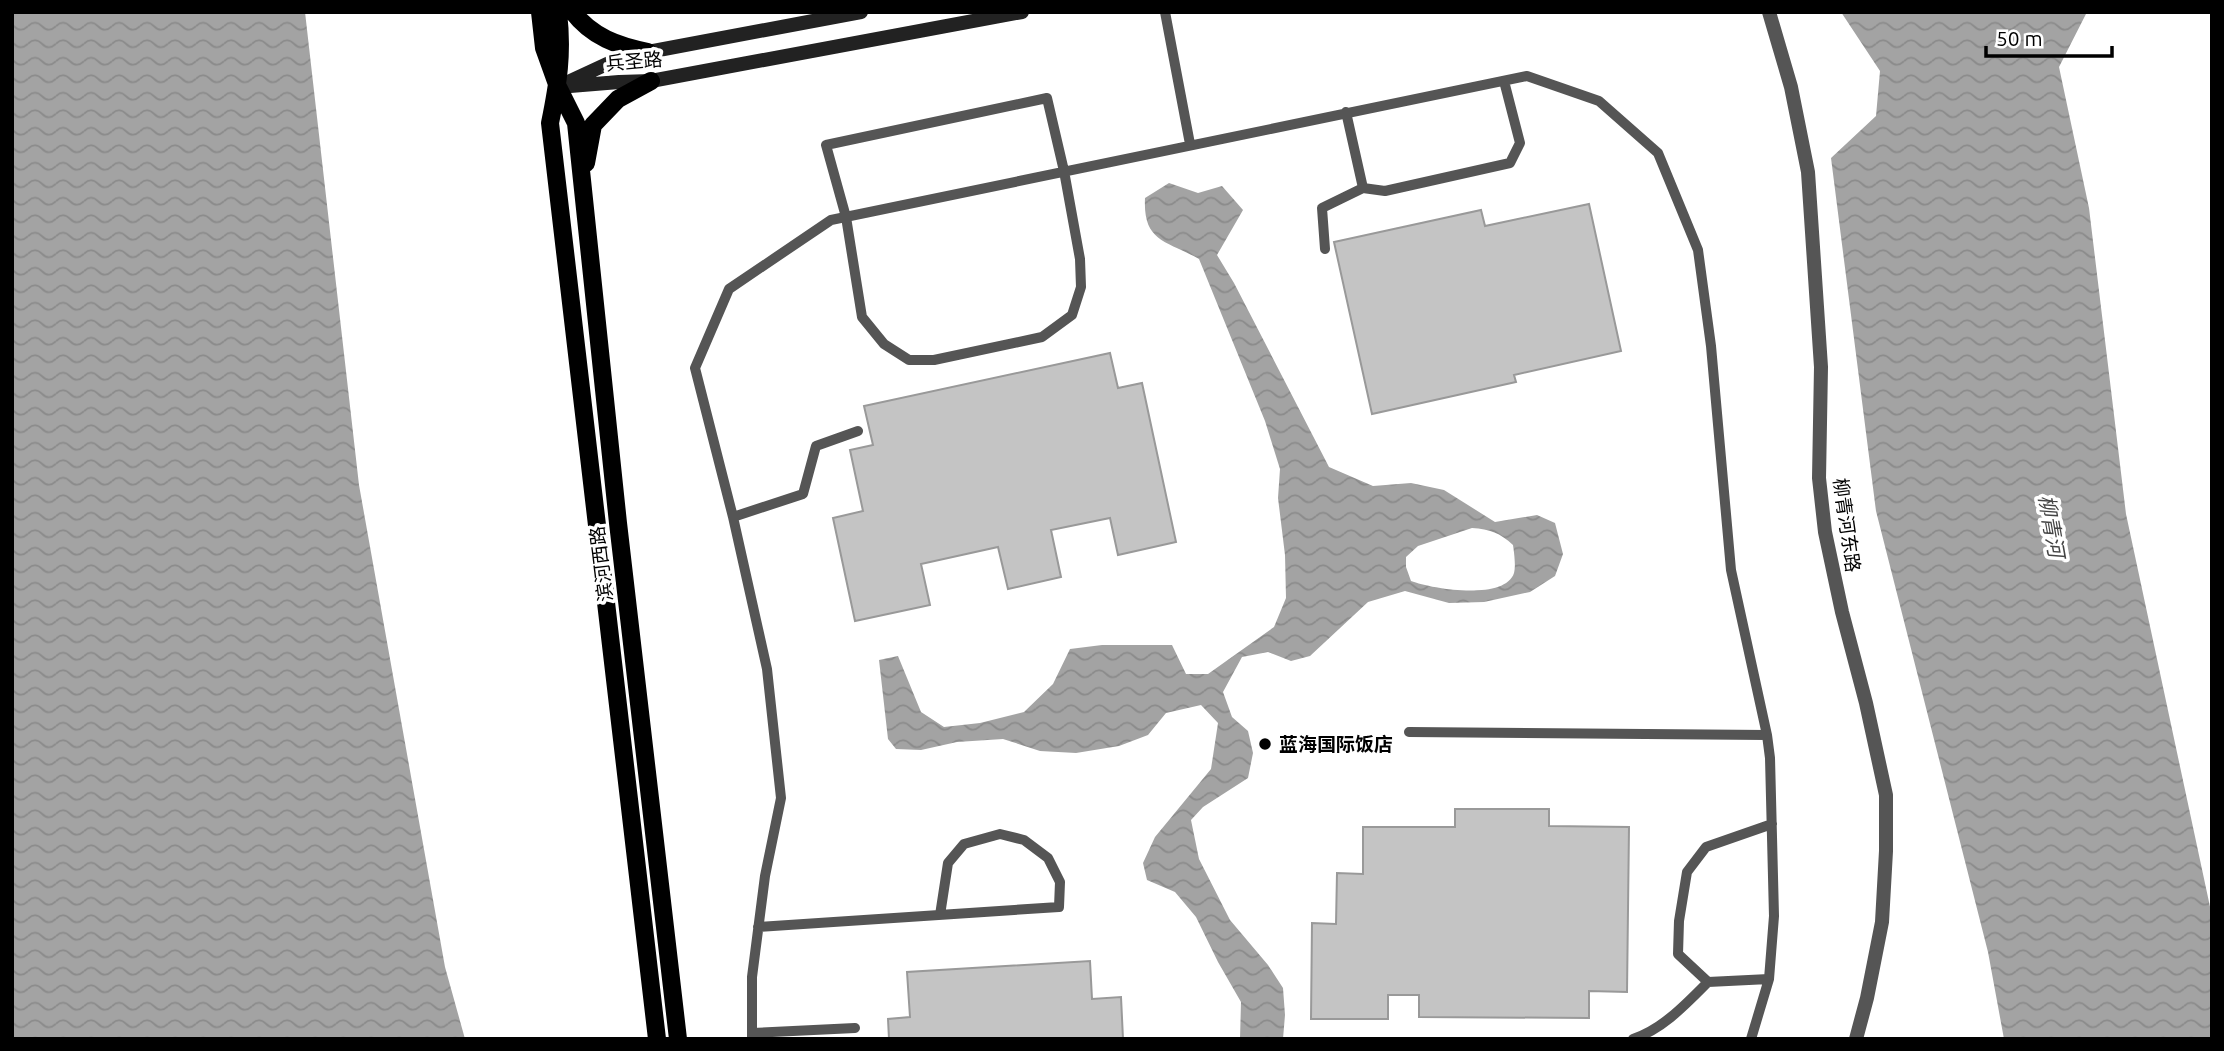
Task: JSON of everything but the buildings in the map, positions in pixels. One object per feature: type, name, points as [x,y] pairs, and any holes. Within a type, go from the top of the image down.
[{"type":"main road","name":"滨河西路","points":[[540,12],[544,48],[558,87],[576,123],[618,523],[678,1039]]},
{"type":"main road","name":"滨河西路","points":[[558,12],[562,42],[558,87],[550,123],[657,1039]]},
{"type":"main road","points":[[573,12],[602,38],[618,46],[648,52]]},
{"type":"main road","name":"兵圣路","points":[[558,87],[610,64],[648,52],[861,12]]},
{"type":"main road","name":"兵圣路","points":[[558,87],[651,81],[1022,12]]},
{"type":"main road","points":[[582,184],[593,125],[618,99],[651,81]]},
{"type":"street","name":"柳青河东路","points":[[1769,12],[1791,88],[1808,172],[1821,367],[1819,478],[1825,532],[1886,795],[1882,922],[1856,1039]]},
{"type":"lane","points":[[1165,12],[1190,145]]},
{"type":"lane","points":[[855,1028],[752,1036],[752,977],[765,876],[781,799],[767,669],[733,517],[695,368],[729,289],[831,220],[1527,76],[1599,100],[1658,153],[1698,250],[1711,346],[1731,570],[1770,758],[1774,916],[1769,979],[1751,1039]]},
{"type":"lane","points":[[1325,248],[1322,208],[1363,188],[1385,191],[1510,163],[1520,143],[1504,81]]},
{"type":"lane","points":[[1047,98],[1065,171],[1080,259],[1081,287],[1072,315],[1042,337],[934,360],[909,360],[884,344],[862,317],[846,217],[825,145],[1047,98]]},
{"type":"lane","points":[[1346,112],[1363,188]]},
{"type":"lane","points":[[733,517],[803,494],[816,446],[858,432]]},
{"type":"lane","points":[[1409,732],[1767,735]]},
{"type":"lane","points":[[1708,982],[1678,954],[1679,921],[1687,872],[1706,846],[1772,824]]},
{"type":"lane","points":[[758,928],[1059,907],[1060,882],[1048,858],[1024,840],[1000,834],[964,845],[948,863],[940,915]]},
{"type":"lane","points":[[1633,1039],[1642,1036],[1680,1010],[1708,982],[1769,979]]},
{"type":"water","points":[[12,12],[305,12],[359,485],[445,967],[465,1039],[12,1039]]},
{"type":"water","name":"柳青河","points":[[1841,12],[2087,12],[2059,67],[2089,208],[2126,514],[2212,916],[2212,1039],[2004,1039],[1988,952],[1876,511],[1831,158],[1876,116],[1880,71]]},
{"type":"water","points":[[1169,183],[1198,193],[1222,186],[1243,210],[1217,255],[1329,467],[1373,486],[1411,483],[1444,490],[1495,522],[1537,515],[1555,523],[1563,554],[1555,576],[1530,592],[1484,602],[1449,603],[1405,591],[1368,602],[1310,656],[1291,661],[1268,652],[1242,657],[1223,692],[1232,717],[1248,731],[1253,753],[1248,778],[1203,807],[1191,820],[1199,859],[1230,920],[1268,965],[1283,988],[1283,1039],[1240,1039],[1241,1002],[1196,917],[1175,892],[1147,880],[1143,863],[1155,837],[1211,769],[1218,723],[1201,705],[1166,713],[1148,735],[1119,746],[1076,753],[1040,751],[1003,739],[957,742],[921,750],[896,749],[888,739],[879,660],[898,656],[921,712],[944,727],[980,723],[1024,712],[1053,684],[1070,649],[1102,645],[1172,645],[1186,674],[1208,674],[1274,627],[1286,598],[1285,555],[1278,498],[1280,469],[1265,421],[1199,259],[1166,243],[1152,232],[1145,212],[1145,198]],"holes":[[[1472,528],[1494,532],[1513,545],[1515,570],[1508,582],[1483,590],[1467,590],[1435,587],[1411,581],[1406,557],[1418,546]]]},
{"type":"place","name":"蓝海国际饭店","points":[[1265,744]]}]
